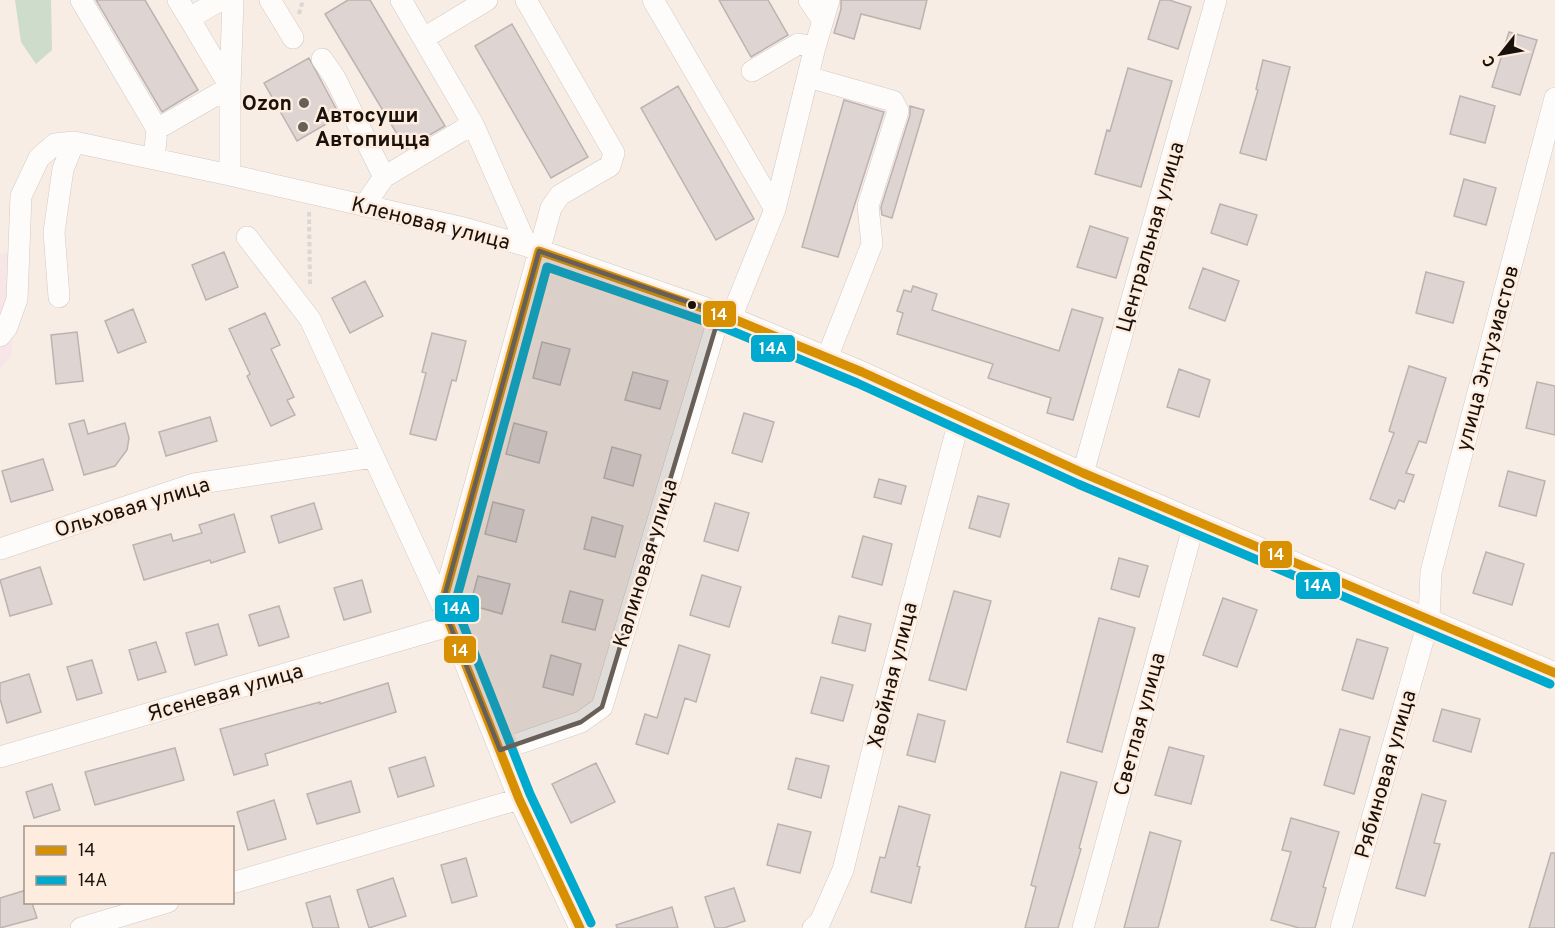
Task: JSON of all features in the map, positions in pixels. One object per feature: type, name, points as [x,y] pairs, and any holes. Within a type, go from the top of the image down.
[{"type":"street","points":[[81,0],[157,129],[154,159]]},
{"type":"street","points":[[178,0],[230,87]]},
{"type":"street","points":[[189,18],[221,0]]},
{"type":"street","points":[[230,175],[230,87],[234,0]]},
{"type":"street","points":[[270,0],[292,38]]},
{"type":"street","points":[[400,0],[473,124],[533,249]]},
{"type":"street","points":[[424,38],[487,0]]},
{"type":"street","points":[[442,604],[533,249],[551,208],[560,195],[610,166],[614,153],[526,0]]},
{"type":"street","points":[[653,0],[776,209]]},
{"type":"street","points":[[809,0],[823,21]]},
{"type":"street","points":[[725,316],[776,209],[815,47],[829,0]]},
{"type":"street","name":"Центральная улица","points":[[1083,473],[1216,0]]},
{"type":"street","points":[[752,70],[798,44],[815,47]]},
{"type":"street","points":[[322,59],[335,78],[384,177]]},
{"type":"street","points":[[808,77],[893,101],[898,111],[868,206],[872,244],[827,358]]},
{"type":"street","points":[[157,129],[230,87]]},
{"type":"street","name":"улица Энтузиастов","points":[[1429,619],[1431,572],[1548,157],[1555,98]]},
{"type":"street","points":[[364,206],[384,177],[473,124]]},
{"type":"street","points":[[0,336],[8,327],[17,299],[21,196],[39,158],[55,144],[74,142],[63,169],[54,232],[58,297]]},
{"type":"street","name":"Кленовая улица","points":[[74,142],[464,228],[533,249],[725,316],[827,358],[1083,473],[1555,673]]},
{"type":"street","points":[[247,237],[310,319],[442,604],[519,799],[580,928]]},
{"type":"street","name":"Калиновая улица","points":[[500,750],[581,722],[602,707],[725,316]]},
{"type":"street","name":"Хвойная улица","points":[[813,928],[820,922],[843,870],[960,417]]},
{"type":"street","name":"Ольховая улица","points":[[0,549],[194,484],[373,457]]},
{"type":"street","name":"Светлая улица","points":[[1083,928],[1195,520]]},
{"type":"street","name":"Рябиновая улица","points":[[1341,928],[1429,619]]},
{"type":"street","name":"Ясеневая улица","points":[[0,757],[449,626]]},
{"type":"street","points":[[234,882],[519,799]]},
{"type":"street","points":[[81,928],[165,904]]},
{"type":"path","points":[[309,193],[310,319]]},
{"type":"highlighted area","points":[[539,251],[720,313],[602,707],[581,722],[500,750],[442,605]]},
{"type":"shaded area","points":[[8,252],[12,355],[0,369],[0,254]]},
{"type":"green space","points":[[15,0],[51,0],[52,50],[36,64],[21,42]]},
{"type":"building","points":[[96,0],[145,0],[198,90],[162,112]]},
{"type":"building","points":[[348,0],[370,0],[445,126],[406,149],[325,14]]},
{"type":"building","points":[[719,0],[768,0],[788,35],[751,57]]},
{"type":"building","points":[[841,0],[927,0],[920,29],[861,14],[854,39],[834,33],[841,9]]},
{"type":"building","points":[[1160,0],[1169,0],[1191,7],[1178,49],[1148,39]]},
{"type":"building","points":[[512,24],[588,157],[551,178],[475,46]]},
{"type":"building","points":[[1509,32],[1537,40],[1520,95],[1492,87]]},
{"type":"building","points":[[309,58],[340,116],[297,141],[264,83]]},
{"type":"building","points":[[1263,60],[1290,67],[1266,160],[1240,153],[1258,90],[1256,89]]},
{"type":"building","points":[[1128,68],[1172,81],[1141,187],[1095,174]]},
{"type":"building","points":[[678,86],[754,219],[716,240],[641,108]]},
{"type":"building","points":[[1460,96],[1495,106],[1485,143],[1450,134]]},
{"type":"building","points":[[844,100],[884,112],[838,257],[802,247]]},
{"type":"building","points":[[910,106],[924,110],[892,218],[882,215],[881,207],[910,115]]},
{"type":"building","points":[[1464,179],[1496,188],[1486,225],[1454,216]]},
{"type":"building","points":[[1220,204],[1257,215],[1247,245],[1211,233]]},
{"type":"building","points":[[1090,226],[1128,238],[1116,278],[1077,267]]},
{"type":"building","points":[[224,252],[238,287],[206,300],[192,265]]},
{"type":"building","points":[[1203,268],[1239,281],[1225,321],[1189,308]]},
{"type":"building","points":[[1426,272],[1464,282],[1453,323],[1416,313]]},
{"type":"building","points":[[365,281],[383,316],[350,333],[332,298]]},
{"type":"building","points":[[913,286],[937,294],[932,310],[1059,351],[1072,309],[1103,318],[1073,420],[1047,413],[1051,398],[988,378],[993,364],[897,334],[903,313],[897,311],[904,290],[911,292]]},
{"type":"building","points":[[133,309],[146,342],[118,353],[105,321]]},
{"type":"building","points":[[265,313],[280,345],[271,349],[294,397],[287,400],[295,415],[271,426],[247,376],[250,374],[229,329]]},
{"type":"building","points":[[77,332],[83,381],[56,384],[51,335]]},
{"type":"building","points":[[432,333],[466,341],[456,381],[452,380],[436,440],[410,434],[426,373],[422,372]]},
{"type":"building","points":[[542,342],[570,349],[560,385],[533,378]]},
{"type":"building","points":[[1409,366],[1446,378],[1426,443],[1419,441],[1406,473],[1414,475],[1404,502],[1399,500],[1395,509],[1370,499],[1394,433],[1389,431]]},
{"type":"building","points":[[1179,369],[1210,380],[1199,417],[1167,407]]},
{"type":"building","points":[[633,372],[668,381],[660,409],[625,400]]},
{"type":"building","points":[[1537,382],[1555,386],[1555,435],[1526,428]]},
{"type":"building","points":[[744,413],[774,422],[762,462],[732,453]]},
{"type":"building","points":[[210,417],[217,441],[166,456],[159,432]]},
{"type":"building","points":[[84,420],[88,434],[125,423],[129,438],[127,450],[115,466],[84,475],[69,424]]},
{"type":"building","points":[[514,423],[547,432],[539,463],[506,454]]},
{"type":"building","points":[[612,447],[641,455],[633,486],[604,478]]},
{"type":"building","points":[[43,459],[53,490],[11,502],[2,471]]},
{"type":"building","points":[[1508,471],[1545,481],[1536,516],[1499,506]]},
{"type":"building","points":[[879,479],[906,486],[901,504],[874,497]]},
{"type":"building","points":[[978,496],[1009,504],[1000,537],[969,528]]},
{"type":"building","points":[[493,502],[524,510],[516,542],[485,534]]},
{"type":"building","points":[[314,503],[322,529],[279,543],[271,516]]},
{"type":"building","points":[[715,503],[749,513],[738,551],[704,541]]},
{"type":"building","points":[[234,514],[245,552],[144,580],[133,545],[171,534],[173,541],[202,533],[199,525]]},
{"type":"building","points":[[592,517],[623,526],[615,557],[584,549]]},
{"type":"building","points":[[863,536],[892,544],[882,585],[852,577]]},
{"type":"building","points":[[1486,552],[1524,564],[1512,605],[1473,593]]},
{"type":"building","points":[[1119,558],[1148,566],[1139,597],[1111,589]]},
{"type":"building","points":[[40,567],[52,604],[10,616],[0,580]]},
{"type":"building","points":[[702,575],[741,587],[729,627],[690,615]]},
{"type":"building","points":[[478,576],[510,584],[502,614],[470,605]]},
{"type":"building","points":[[362,580],[371,612],[344,620],[334,588]]},
{"type":"building","points":[[570,591],[603,600],[595,630],[562,622]]},
{"type":"building","points":[[954,591],[991,601],[966,690],[929,680]]},
{"type":"building","points":[[1223,598],[1257,610],[1237,667],[1203,655]]},
{"type":"building","points":[[279,606],[289,637],[259,646],[249,615]]},
{"type":"building","points":[[839,616],[871,624],[865,651],[832,643]]},
{"type":"building","points":[[1099,618],[1135,628],[1102,752],[1067,742]]},
{"type":"building","points":[[218,624],[227,655],[195,665],[186,633]]},
{"type":"building","points":[[1357,639],[1388,648],[1373,699],[1342,690]]},
{"type":"building","points":[[156,642],[166,672],[138,680],[129,650]]},
{"type":"building","points":[[679,645],[710,655],[696,702],[685,698],[668,754],[636,744],[645,714],[657,718]]},
{"type":"building","points":[[551,655],[581,664],[573,695],[543,687]]},
{"type":"building","points":[[92,660],[102,693],[77,700],[67,667]]},
{"type":"building","points":[[29,674],[41,712],[7,723],[0,699],[0,683]]},
{"type":"building","points":[[821,677],[853,685],[843,721],[811,713]]},
{"type":"building","points":[[388,683],[396,712],[265,754],[268,765],[234,775],[220,729],[320,702],[320,704]]},
{"type":"building","points":[[1442,709],[1480,719],[1471,752],[1433,741]]},
{"type":"building","points":[[918,714],[945,721],[935,762],[907,755]]},
{"type":"building","points":[[1340,729],[1370,737],[1354,794],[1324,785]]},
{"type":"building","points":[[1169,747],[1204,756],[1191,804],[1155,795]]},
{"type":"building","points":[[175,748],[184,780],[95,805],[85,772]]},
{"type":"building","points":[[425,757],[434,786],[398,797],[389,768]]},
{"type":"building","points":[[796,758],[829,766],[821,798],[788,789]]},
{"type":"building","points":[[596,763],[615,802],[571,823],[552,784]]},
{"type":"building","points":[[1061,772],[1097,782],[1079,848],[1081,849],[1058,928],[1025,928],[1036,887],[1031,885]]},
{"type":"building","points":[[351,781],[360,812],[317,824],[307,794]]},
{"type":"building","points":[[52,784],[60,810],[34,818],[26,792]]},
{"type":"building","points":[[1422,794],[1446,801],[1434,843],[1440,844],[1425,896],[1396,888]]},
{"type":"building","points":[[274,800],[286,839],[248,850],[237,812]]},
{"type":"building","points":[[899,806],[930,815],[917,866],[920,867],[911,903],[871,892],[880,857],[885,858]]},
{"type":"building","points":[[1291,818],[1339,832],[1323,887],[1326,888],[1315,928],[1299,928],[1271,920],[1291,852],[1282,850]]},
{"type":"building","points":[[778,824],[811,832],[800,873],[767,865]]},
{"type":"building","points":[[1150,832],[1181,841],[1164,906],[1158,928],[1124,928]]},
{"type":"building","points":[[1551,853],[1555,853],[1555,928],[1529,928]]},
{"type":"building","points":[[466,858],[477,896],[452,903],[441,865]]},
{"type":"building","points":[[393,878],[406,916],[369,928],[357,890]]},
{"type":"building","points":[[734,888],[745,921],[724,928],[715,928],[705,897]]},
{"type":"building","points":[[24,891],[24,904],[32,904],[37,918],[0,928],[0,898]]},
{"type":"building","points":[[330,896],[339,928],[313,928],[306,903]]},
{"type":"building","points":[[672,907],[678,928],[617,928],[616,925]]},
{"type":"transit line","name":"14","points":[[580,928],[519,799],[442,605],[539,251],[731,318],[862,372],[1083,473],[1555,673]]},
{"type":"transit line","name":"14А","points":[[591,923],[530,794],[455,604],[547,267],[727,329],[857,383],[1078,484],[1550,684]]},
{"type":"place","name":"Ozon","points":[[304,103]]},
{"type":"place","name":"Автосуши Автопицца","points":[[303,127]]}]
